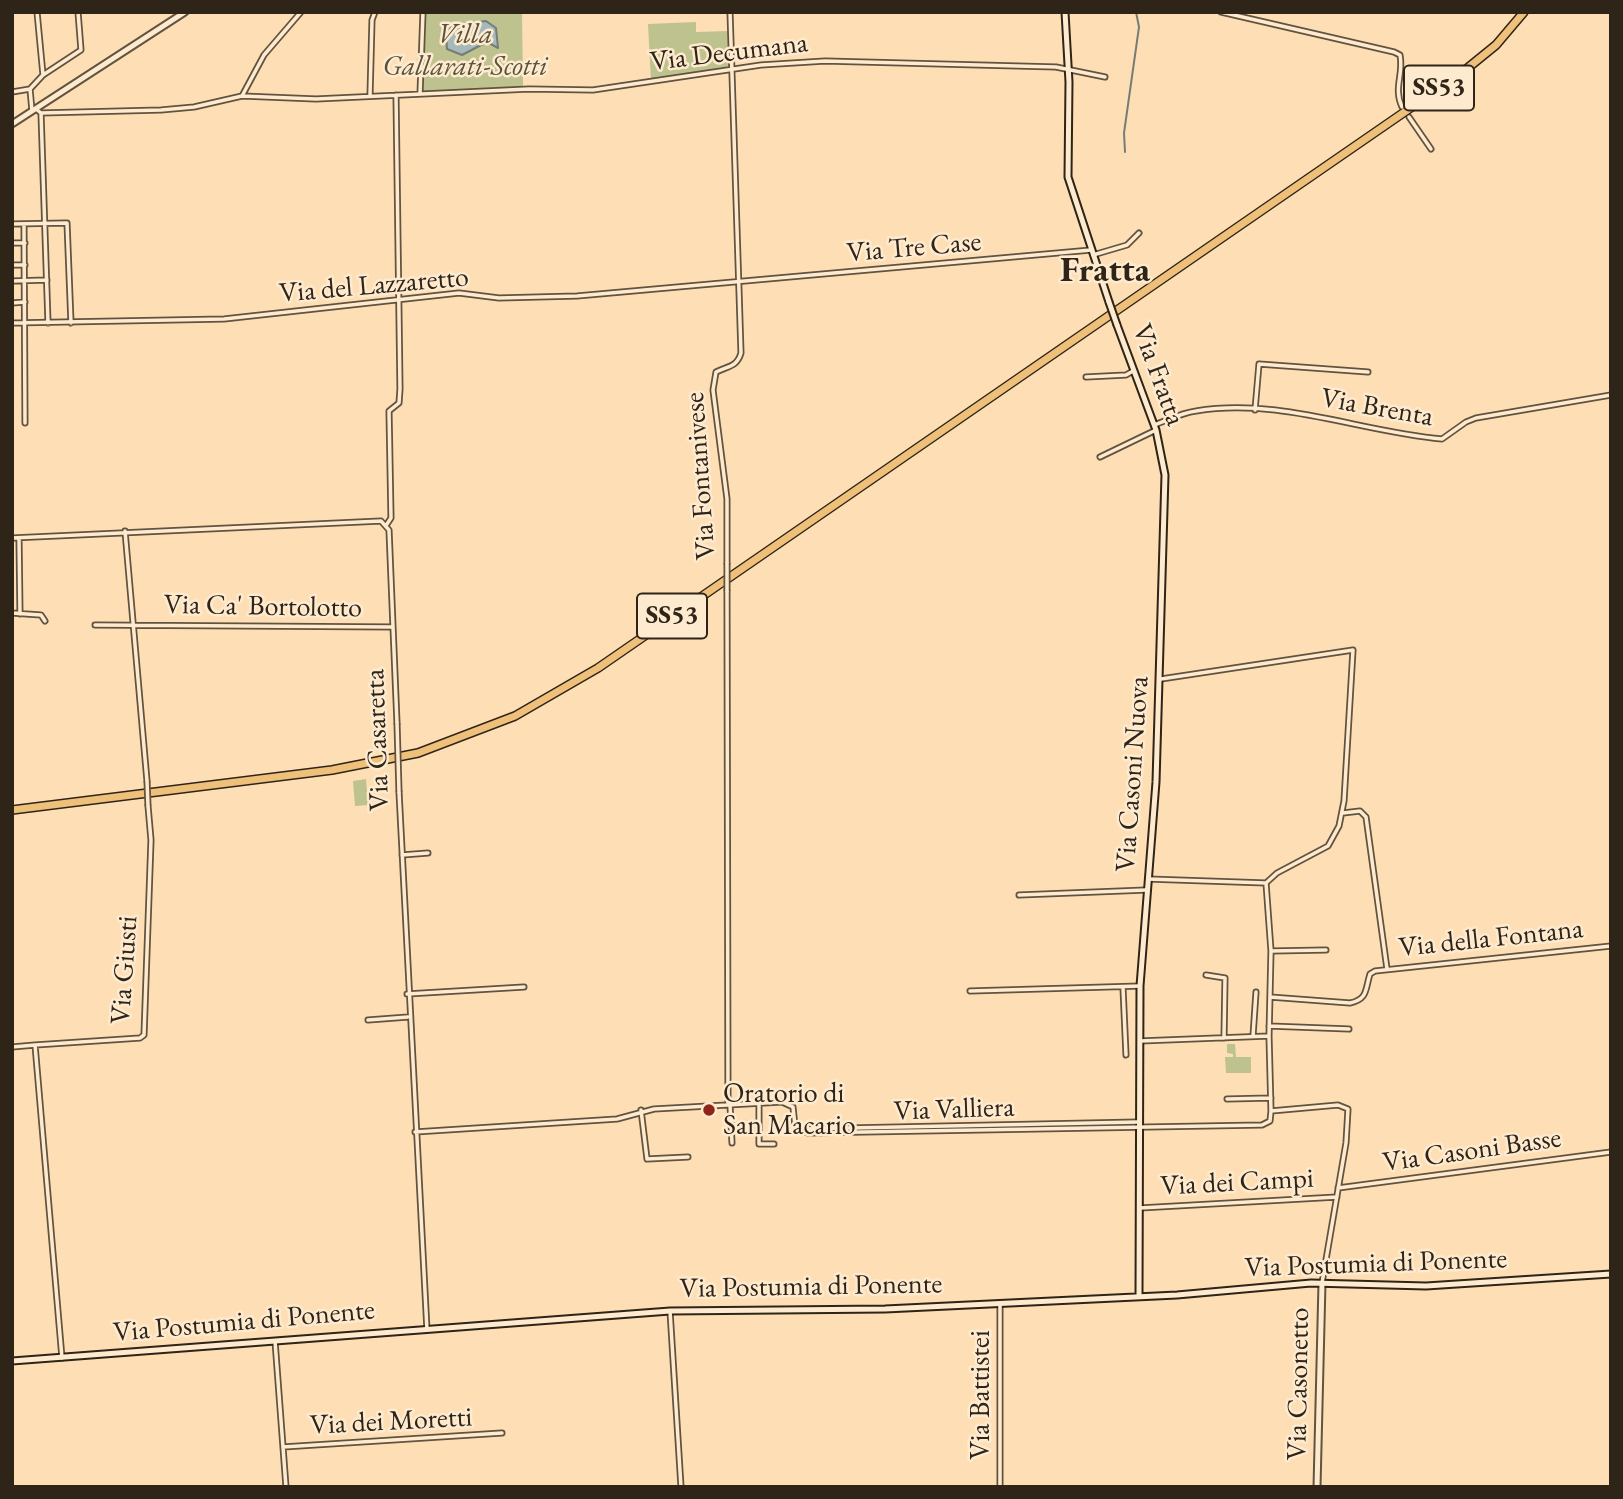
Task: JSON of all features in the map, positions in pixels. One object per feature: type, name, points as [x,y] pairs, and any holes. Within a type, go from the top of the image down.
[{"type":"highway","name":"SS53","points":[[12,810],[366,764],[436,748],[515,716],[608,661],[1464,71],[1512,33],[1524,12]]},
{"type":"main road","points":[[12,124],[36,111],[185,12]]},
{"type":"main road","name":"Via Fratta","points":[[1065,12],[1068,177],[1133,371],[1155,427],[1165,475],[1161,660]]},
{"type":"main road","name":"Via Casoni Nuova","points":[[1139,1295],[1140,986],[1154,817],[1161,660]]},
{"type":"main road","name":"Via Postumia di Ponente","points":[[12,1362],[670,1311],[885,1309],[1322,1283],[1426,1286],[1611,1275]]},
{"type":"main road","name":"Via Casonetto","points":[[1317,1487],[1322,1283]]},
{"type":"street","points":[[37,12],[43,75]]},
{"type":"street","points":[[12,92],[30,89],[43,75],[81,50],[78,12]]},
{"type":"street","points":[[242,96],[264,55],[301,12]]},
{"type":"street","points":[[370,95],[372,20],[375,12]]},
{"type":"street","points":[[420,95],[423,12]]},
{"type":"street","name":"Via Fontanivese","points":[[730,12],[741,353],[739,361],[732,367],[716,372],[713,390],[727,499],[729,1105],[732,1143]]},
{"type":"street","points":[[1221,12],[1401,55],[1402,64],[1396,85],[1402,107]]},
{"type":"street","name":"Via Decumana","points":[[36,111],[161,110],[194,107],[242,96],[316,99],[370,95],[593,90],[761,65],[825,61],[1068,69],[1105,76]]},
{"type":"street","points":[[30,89],[36,111],[48,323]]},
{"type":"street","name":"Via Casaretta","points":[[396,95],[401,302],[400,389],[399,403],[389,411],[391,518],[387,524],[408,1017],[427,1330]]},
{"type":"street","points":[[1409,117],[1432,149]]},
{"type":"street","points":[[12,224],[44,226],[67,223],[71,323]]},
{"type":"street","points":[[23,225],[25,423]]},
{"type":"street","name":"Via Tre Case","points":[[739,281],[1092,252],[1127,245],[1135,241],[1139,233]]},
{"type":"street","points":[[12,243],[25,243]]},
{"type":"street","points":[[12,265],[25,265]]},
{"type":"street","points":[[12,281],[47,280]]},
{"type":"street","name":"Via del Lazzaretto","points":[[12,323],[224,319],[401,302],[459,293],[499,298],[577,296],[739,281]]},
{"type":"street","points":[[12,303],[25,302]]},
{"type":"street","name":"Via Brenta","points":[[1255,410],[1259,364],[1368,372]]},
{"type":"street","points":[[1086,377],[1113,376],[1133,371]]},
{"type":"street","name":"Via Brenta","points":[[1100,457],[1155,427],[1195,411],[1255,410],[1338,419],[1443,439],[1476,418],[1611,395]]},
{"type":"street","points":[[12,538],[381,520],[387,524]]},
{"type":"street","name":"Via Giusti","points":[[35,1045],[140,1038],[144,1035],[151,840],[125,531]]},
{"type":"street","points":[[19,538],[20,614]]},
{"type":"street","points":[[12,613],[41,615],[45,621]]},
{"type":"street","name":"Via Ca' Bortolotto","points":[[95,625],[393,627]]},
{"type":"street","points":[[1148,879],[1266,883],[1277,873],[1328,846],[1343,813],[1353,650],[1160,679]]},
{"type":"street","name":"Via della Fontana","points":[[1343,813],[1360,811],[1366,817],[1387,969],[1611,946]]},
{"type":"street","points":[[402,855],[428,853]]},
{"type":"street","points":[[1266,883],[1271,951],[1271,1111],[1338,1105],[1348,1109],[1346,1143],[1322,1283]]},
{"type":"street","name":"Via Casoni Nuova","points":[[1019,895],[1146,890]]},
{"type":"street","points":[[1271,951],[1326,950]]},
{"type":"street","points":[[1270,997],[1350,1003],[1361,1001],[1366,996],[1370,974],[1387,969]]},
{"type":"street","points":[[1206,975],[1225,978],[1224,1038]]},
{"type":"street","points":[[971,991],[1140,986]]},
{"type":"street","points":[[407,994],[524,987]]},
{"type":"street","points":[[1123,987],[1126,1055]]},
{"type":"street","points":[[1254,1036],[1256,992]]},
{"type":"street","points":[[368,1020],[408,1017]]},
{"type":"street","points":[[1269,1026],[1349,1029]]},
{"type":"street","points":[[1140,1041],[1269,1036]]},
{"type":"street","points":[[12,1047],[35,1045],[62,1358]]},
{"type":"street","points":[[1227,1099],[1271,1098]]},
{"type":"street","points":[[415,1132],[617,1119],[640,1110],[759,1103],[759,1144],[774,1144]]},
{"type":"street","name":"Via Valliera","points":[[759,1103],[789,1103],[795,1126],[800,1130],[1138,1124],[1262,1125],[1270,1121],[1271,1111]]},
{"type":"street","points":[[640,1110],[647,1158],[688,1157]]},
{"type":"street","name":"Via Casoni Basse","points":[[1338,1188],[1611,1152]]},
{"type":"street","name":"Via dei Campi","points":[[1139,1208],[1337,1197]]},
{"type":"street","name":"Via Battistei","points":[[1000,1303],[1000,1487]]},
{"type":"street","points":[[670,1311],[681,1487]]},
{"type":"street","points":[[275,1342],[286,1487]]},
{"type":"street","name":"Via dei Moretti","points":[[283,1447],[502,1433]]},
{"type":"green space","name":"Villa Gallarati-Scotti","points":[[426,12],[522,12],[523,87],[423,92]]},
{"type":"green space","points":[[696,22],[696,32],[729,31],[730,66],[651,81],[648,24]]},
{"type":"green space","points":[[366,779],[368,805],[355,806],[353,781]]},
{"type":"green space","points":[[1227,1044],[1235,1044],[1236,1057],[1251,1057],[1251,1073],[1226,1073],[1225,1057],[1233,1057],[1233,1054],[1227,1053]]},
{"type":"shaded area","points":[[486,21],[496,28],[498,48],[487,42],[462,55],[447,49],[446,34],[453,25]]},
{"type":"waterway","points":[[1125,152],[1124,133],[1139,27],[1136,12]]},
{"type":"place","name":"Oratorio di San Macario","points":[[709,1110]]},
{"type":"district","name":"Fratta","points":[[1105,271]]}]
